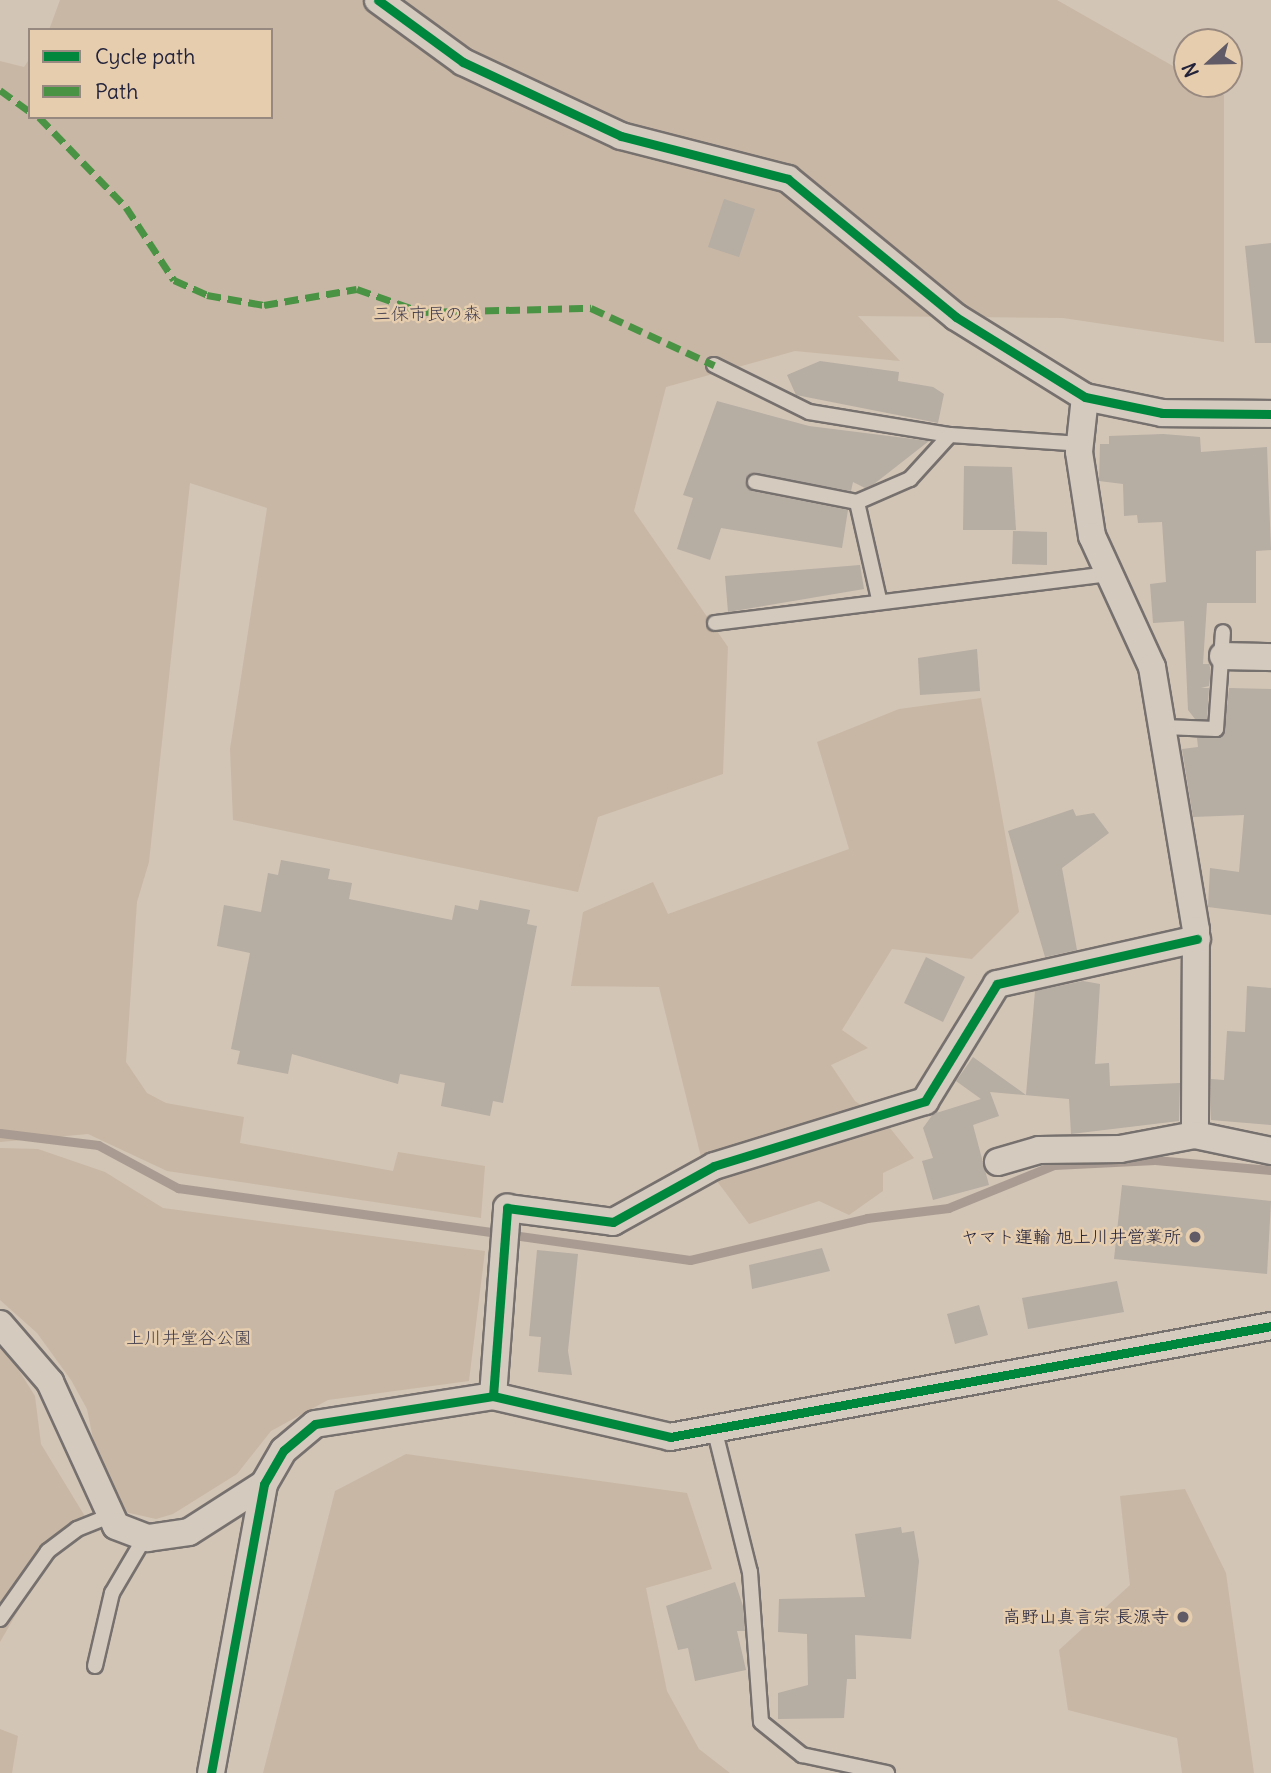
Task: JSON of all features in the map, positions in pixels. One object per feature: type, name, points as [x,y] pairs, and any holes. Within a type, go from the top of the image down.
[{"type":"street","points":[[378,0],[463,62],[621,136],[788,179],[956,317],[1085,397],[1162,413],[1271,414]]},
{"type":"street","points":[[1085,397],[1082,444],[1092,536],[1152,667],[1197,939],[1195,1135]]},
{"type":"street","points":[[1223,644],[1271,657]]},
{"type":"street","points":[[493,1395],[507,1208],[613,1222],[714,1166],[925,1101],[997,984],[1197,939]]},
{"type":"street","points":[[998,1162],[1039,1150],[1120,1149],[1195,1135],[1271,1151]]},
{"type":"street","points":[[0,1324],[50,1382],[116,1526],[145,1536],[188,1532],[264,1485]]},
{"type":"street","points":[[211,1773],[264,1485],[284,1450],[315,1424],[493,1395],[614,1428],[670,1437],[715,1432],[1271,1327]]},
{"type":"lane","points":[[714,365],[809,412],[950,435],[1082,444]]},
{"type":"lane","points":[[755,482],[857,502],[910,479],[950,435]]},
{"type":"lane","points":[[857,502],[879,599]]},
{"type":"lane","points":[[715,623],[879,599],[1108,574]]},
{"type":"lane","points":[[1163,727],[1216,729],[1223,644]]},
{"type":"lane","points":[[715,1432],[750,1572],[761,1722],[802,1755],[887,1773]]},
{"type":"lane","points":[[0,1619],[48,1551],[77,1529],[110,1516]]},
{"type":"lane","points":[[95,1666],[112,1593],[145,1536]]},
{"type":"green space","name":"三保市民の森","points":[[60,0],[1057,0],[1173,66],[1173,98],[1224,98],[1224,342],[1063,318],[858,316],[900,361],[795,351],[666,387],[634,511],[728,647],[723,774],[598,817],[578,892],[233,820],[230,749],[267,508],[190,483],[149,862],[137,902],[126,1062],[147,1093],[166,1103],[244,1117],[240,1143],[393,1171],[398,1152],[485,1166],[481,1218],[167,1171],[88,1134],[0,1142],[0,61],[24,67],[28,61],[28,119],[273,119],[273,28],[50,28]]},
{"type":"green space","points":[[981,698],[1019,912],[972,959],[892,949],[842,1030],[868,1048],[831,1065],[855,1101],[886,1123],[914,1158],[883,1173],[883,1191],[849,1215],[819,1201],[749,1224],[702,1161],[659,987],[571,986],[583,912],[653,882],[668,914],[849,849],[817,742],[899,709]]},
{"type":"green space","name":"上川井堂谷公園","points":[[0,1148],[38,1149],[105,1172],[163,1208],[485,1251],[469,1381],[328,1400],[271,1431],[237,1474],[173,1514],[156,1519],[116,1510],[101,1478],[87,1409],[71,1380],[37,1333],[0,1300]]},
{"type":"green space","points":[[0,1340],[35,1396],[41,1444],[86,1518],[64,1532],[0,1642]]},
{"type":"green space","points":[[406,1454],[687,1493],[712,1569],[646,1588],[667,1691],[699,1749],[730,1773],[263,1773],[335,1491]]},
{"type":"green space","name":"高野山真言宗 長源寺","points":[[1185,1489],[1226,1573],[1254,1773],[1182,1773],[1177,1738],[1068,1710],[1059,1650],[1130,1585],[1120,1496]]},
{"type":"green space","points":[[0,1729],[18,1736],[12,1773],[0,1773]]},
{"type":"building","points":[[724,199],[755,209],[739,257],[708,247]]},
{"type":"building","points":[[1271,243],[1271,343],[1255,343],[1245,246]]},
{"type":"building","points":[[820,361],[899,372],[898,381],[933,387],[944,394],[938,423],[796,395],[787,375]]},
{"type":"building","points":[[717,401],[809,426],[929,441],[874,484],[865,488],[853,482],[851,491],[751,473],[746,484],[752,491],[848,510],[842,548],[721,528],[710,560],[677,549],[693,498],[683,495]]},
{"type":"building","points":[[1163,434],[1200,437],[1201,452],[1267,447],[1271,550],[1256,551],[1256,603],[1207,603],[1203,664],[1209,664],[1211,671],[1209,686],[1201,688],[1209,688],[1207,719],[1195,719],[1188,710],[1184,621],[1153,623],[1150,584],[1166,582],[1162,522],[1138,523],[1137,515],[1124,516],[1123,484],[1099,481],[1100,444],[1109,444],[1109,436]]},
{"type":"building","points":[[964,466],[1012,467],[1016,530],[963,530]]},
{"type":"building","points":[[1013,531],[1047,532],[1047,565],[1012,564]]},
{"type":"building","points":[[860,565],[864,589],[728,612],[725,576]]},
{"type":"building","points":[[977,649],[980,691],[920,695],[918,658]]},
{"type":"building","points":[[1229,688],[1271,689],[1271,915],[1208,907],[1210,868],[1239,872],[1244,815],[1193,817],[1182,749],[1198,747],[1197,738],[1224,735]]},
{"type":"building","points":[[1073,809],[1076,816],[1094,813],[1109,833],[1062,868],[1077,950],[1045,957],[1008,831]]},
{"type":"building","points":[[281,860],[330,869],[328,879],[352,883],[349,899],[452,920],[455,905],[478,910],[480,900],[530,910],[527,924],[537,926],[503,1103],[493,1101],[490,1116],[441,1106],[445,1083],[400,1074],[398,1084],[292,1054],[288,1074],[237,1064],[240,1051],[231,1049],[250,953],[217,946],[224,905],[261,912],[268,873],[278,875]]},
{"type":"building","points":[[926,957],[965,977],[943,1022],[904,1003]]},
{"type":"building","points":[[1083,981],[1100,984],[1095,1064],[1109,1063],[1110,1086],[1180,1083],[1179,1121],[1071,1134],[1069,1099],[990,1092],[999,1116],[973,1125],[989,1185],[933,1200],[922,1161],[933,1158],[923,1128],[933,1114],[981,1099],[956,1081],[973,1057],[1026,1095],[1035,991]]},
{"type":"building","points":[[1247,986],[1271,988],[1271,1125],[1211,1120],[1211,1079],[1224,1080],[1227,1031],[1245,1032]]},
{"type":"building","points":[[1122,1185],[1271,1201],[1267,1274],[1114,1259]]},
{"type":"building","points":[[822,1248],[830,1271],[752,1289],[749,1265]]},
{"type":"building","points":[[537,1250],[578,1254],[568,1351],[572,1375],[538,1372],[541,1337],[529,1336]]},
{"type":"building","points":[[1117,1281],[1124,1312],[1028,1329],[1022,1298]]},
{"type":"building","points":[[979,1305],[988,1335],[955,1344],[947,1314]]},
{"type":"building","points":[[901,1527],[902,1533],[914,1531],[919,1561],[911,1639],[855,1635],[856,1679],[847,1679],[844,1718],[778,1719],[778,1693],[808,1685],[807,1634],[778,1632],[779,1599],[865,1597],[855,1534]]},
{"type":"building","points":[[735,1582],[743,1606],[745,1631],[737,1631],[746,1670],[695,1681],[688,1648],[678,1650],[666,1606]]},
{"type":"waterway","points":[[0,1133],[98,1145],[178,1188],[690,1260],[867,1218],[948,1208],[1054,1165],[1155,1160],[1271,1170]]},
{"type":"marked path","points":[[0,90],[28,111]]},
{"type":"marked path","points":[[41,119],[126,207],[174,280],[207,295],[264,305],[357,289],[422,312],[591,308],[714,365]]},
{"type":"cycle path","points":[[378,0],[463,62],[621,136],[788,179],[956,317],[1085,397],[1162,413],[1271,414]]},
{"type":"cycle path","points":[[493,1396],[507,1208],[613,1222],[714,1166],[925,1101],[997,984],[1197,939]]},
{"type":"cycle path","points":[[211,1773],[264,1484],[284,1450],[315,1424],[493,1396],[670,1437],[1271,1326]]},
{"type":"place","name":"ヤマト運輸 旭上川井営業所","points":[[1195,1237]]},
{"type":"place","name":"高野山真言宗 長源寺","points":[[1183,1617]]}]
